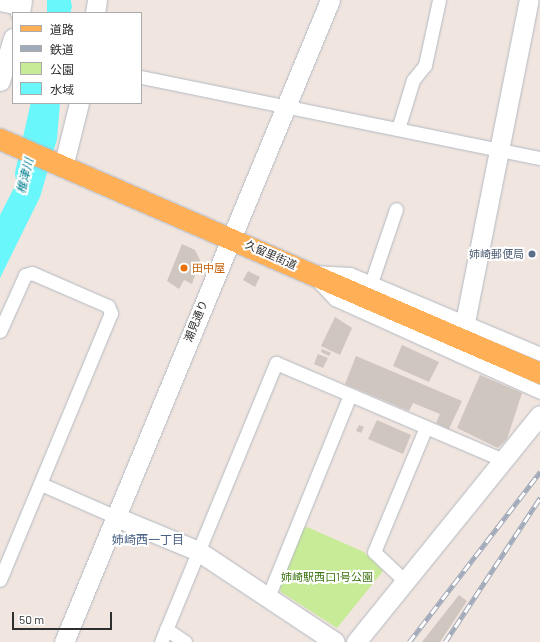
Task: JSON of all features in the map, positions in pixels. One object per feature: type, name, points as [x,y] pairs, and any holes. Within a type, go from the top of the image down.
[{"type":"main road","name":"久留里街道","points":[[0,139],[231,237],[540,373]]},
{"type":"street","points":[[95,12],[97,0]]},
{"type":"street","name":"潮見通り","points":[[64,642],[330,0]]},
{"type":"street","points":[[398,129],[413,80],[424,65],[439,0]]},
{"type":"street","points":[[457,319],[498,150],[529,0]]},
{"type":"street","points":[[0,4],[21,7]]},
{"type":"street","points":[[0,81],[12,41]]},
{"type":"street","points":[[142,77],[540,158]]},
{"type":"street","points":[[57,164],[79,104]]},
{"type":"street","points":[[371,283],[396,209]]},
{"type":"street","points":[[310,272],[335,270],[371,283],[540,354]]},
{"type":"street","points":[[310,272],[335,299],[540,392]]},
{"type":"street","points":[[0,331],[25,275],[32,273],[108,306],[111,313],[0,580]]},
{"type":"street","points":[[161,642],[276,363],[503,460]]},
{"type":"street","points":[[268,597],[350,395]]},
{"type":"street","points":[[356,642],[540,415]]},
{"type":"street","points":[[405,581],[374,552],[426,427]]},
{"type":"street","points":[[41,484],[198,551],[335,642]]},
{"type":"street","points":[[166,629],[185,642]]},
{"type":"green space","name":"姉崎駅西口1号公園","points":[[307,527],[364,552],[383,571],[337,628],[281,592],[279,584],[301,530]]},
{"type":"water","points":[[65,-1],[71,3],[72,6],[70,11],[60,11],[58,6],[60,1]]},
{"type":"water","points":[[43,104],[60,104],[57,139],[40,197],[0,278],[0,215],[32,153]]},
{"type":"building","name":"田中屋","points":[[182,244],[195,250],[200,260],[192,284],[184,280],[179,289],[167,281]]},
{"type":"building","points":[[248,271],[260,277],[255,287],[243,280]]},
{"type":"building","points":[[335,317],[352,328],[340,355],[321,346]]},
{"type":"building","points":[[402,345],[439,362],[429,382],[393,366]]},
{"type":"building","points":[[322,349],[331,353],[329,356],[321,352]]},
{"type":"building","points":[[318,354],[328,358],[323,368],[314,364]]},
{"type":"building","points":[[356,356],[462,401],[449,429],[436,423],[440,414],[413,403],[409,411],[345,384]]},
{"type":"building","points":[[480,375],[522,393],[507,439],[498,448],[457,428]]},
{"type":"building","points":[[377,420],[411,435],[403,454],[368,439]]},
{"type":"building","points":[[359,425],[364,427],[361,433],[356,431]]},
{"type":"building","points":[[459,595],[467,601],[440,642],[422,642]]},
{"type":"waterway","name":"椎津川","points":[[59,0],[59,12]]},
{"type":"waterway","name":"椎津川","points":[[27,174],[43,104]]},
{"type":"railway","points":[[409,642],[540,472]]},
{"type":"railway","points":[[445,642],[540,498]]},
{"type":"place","name":"姉崎郵便局","points":[[532,254]]},
{"type":"place","name":"田中屋","points":[[184,268]]},
{"type":"district","name":"姉崎西一丁目","points":[[148,540]]}]
